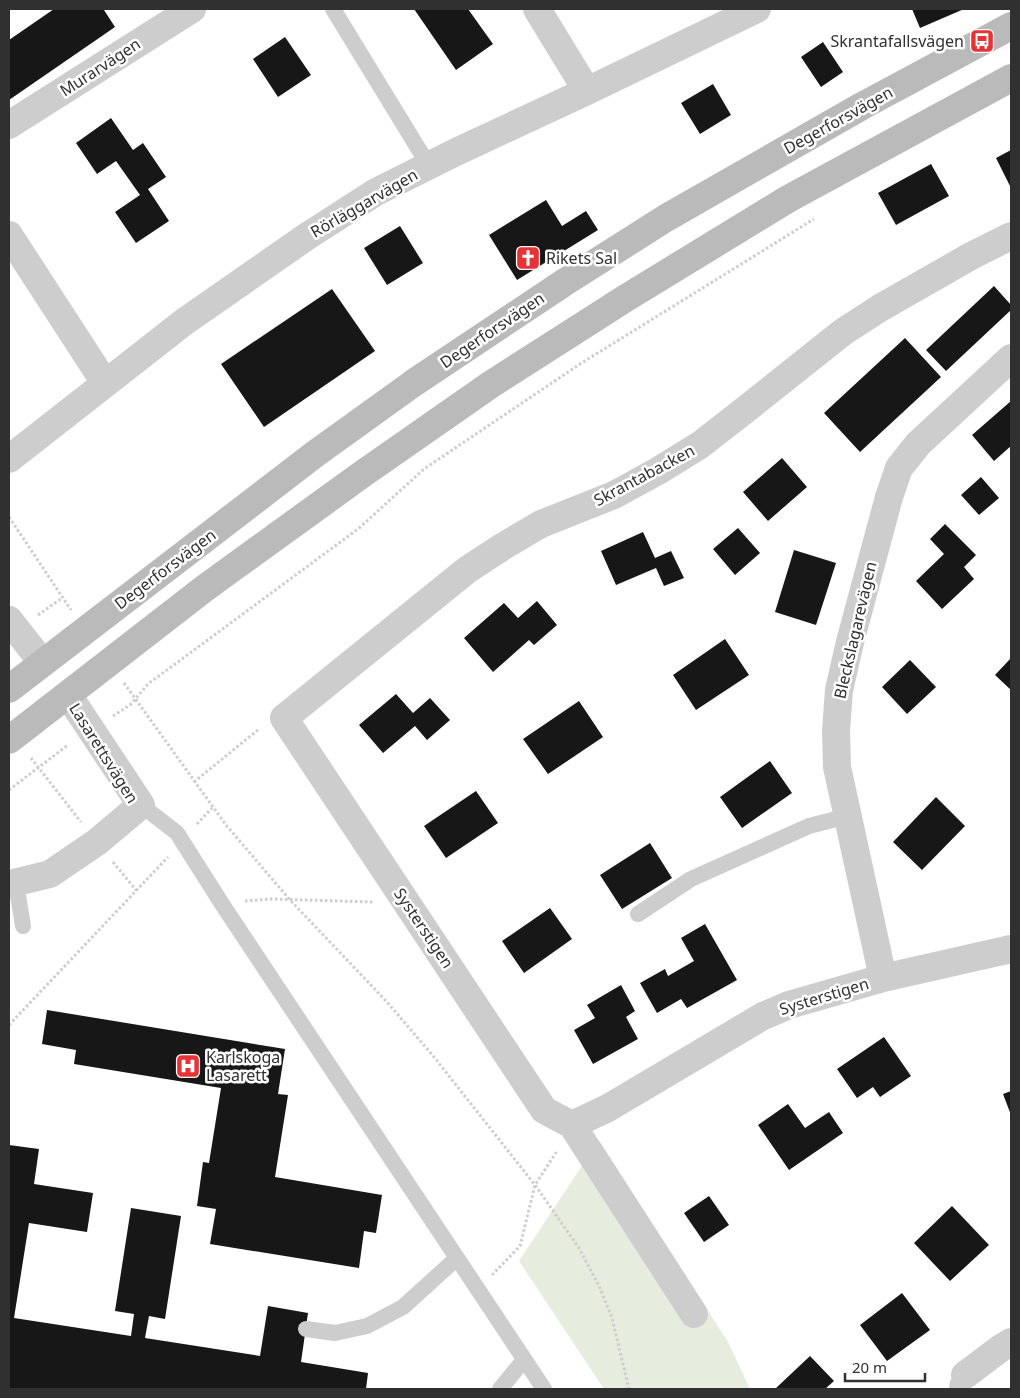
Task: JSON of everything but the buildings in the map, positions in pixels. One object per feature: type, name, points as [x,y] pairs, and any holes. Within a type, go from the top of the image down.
[{"type":"main road","name":"Degerforsvägen","points":[[9,689],[315,454],[415,382],[557,288],[666,218],[862,106],[1011,26]]},
{"type":"main road","points":[[9,740],[205,588],[361,475],[490,385],[626,298],[788,199],[1011,78]]},
{"type":"main road","points":[[42,662],[68,695]]},
{"type":"street","points":[[537,9],[587,91]]},
{"type":"street","name":"Rörläggarvägen","points":[[9,460],[184,322],[306,237],[376,192],[587,91],[727,15],[757,9]]},
{"type":"street","name":"Murarvägen","points":[[9,125],[182,11]]},
{"type":"street","points":[[9,235],[105,383]]},
{"type":"street","name":"Skrantabacken","points":[[285,719],[467,570],[541,524],[614,495],[658,471],[707,439],[746,410],[836,337],[880,308],[971,256],[1011,236]]},
{"type":"street","name":"Bleckslagarevägen","points":[[884,978],[838,767],[836,731],[839,690],[888,497],[899,468],[918,444],[1011,359]]},
{"type":"street","points":[[9,620],[42,662]]},
{"type":"street","name":"Lasarettsvägen","points":[[12,884],[50,874],[97,842],[141,805],[68,695]]},
{"type":"street","name":"Systerstigen","points":[[285,719],[544,1110],[572,1125],[694,1314]]},
{"type":"street","name":"Systerstigen","points":[[572,1125],[608,1108],[763,1016],[789,1004],[884,978],[1011,949]]},
{"type":"street","points":[[961,1382],[1011,1342]]},
{"type":"lane","points":[[333,9],[429,166]]},
{"type":"lane","points":[[141,805],[177,833],[222,904],[544,1389]]},
{"type":"lane","points":[[638,914],[691,879],[809,826],[848,816]]},
{"type":"lane","points":[[12,884],[23,926]]},
{"type":"lane","points":[[306,1329],[335,1333],[367,1326],[403,1308],[457,1258]]},
{"type":"lane","points":[[500,1389],[524,1360]]},
{"type":"path","points":[[130,706],[148,684],[358,529],[424,469],[580,364],[821,214]]},
{"type":"path","points":[[9,517],[62,598]]},
{"type":"path","points":[[135,699],[226,825],[290,900],[434,1057],[536,1185],[579,1248],[600,1288],[612,1318],[629,1389]]},
{"type":"path","points":[[194,782],[260,728],[285,719]]},
{"type":"path","points":[[9,1025],[172,852]]},
{"type":"path","points":[[222,904],[271,899],[407,904]]},
{"type":"path","points":[[478,1290],[520,1246],[536,1185],[572,1125]]},
{"type":"shaded area","points":[[599,1140],[728,1342],[750,1389],[604,1389],[519,1261]]},
{"type":"place","name":"Skrantafallsvägen","points":[[982,41]]},
{"type":"place","name":"Rikets Sal","points":[[528,258]]},
{"type":"place","name":"Karlskoga Lasarett","points":[[188,1066]]}]
